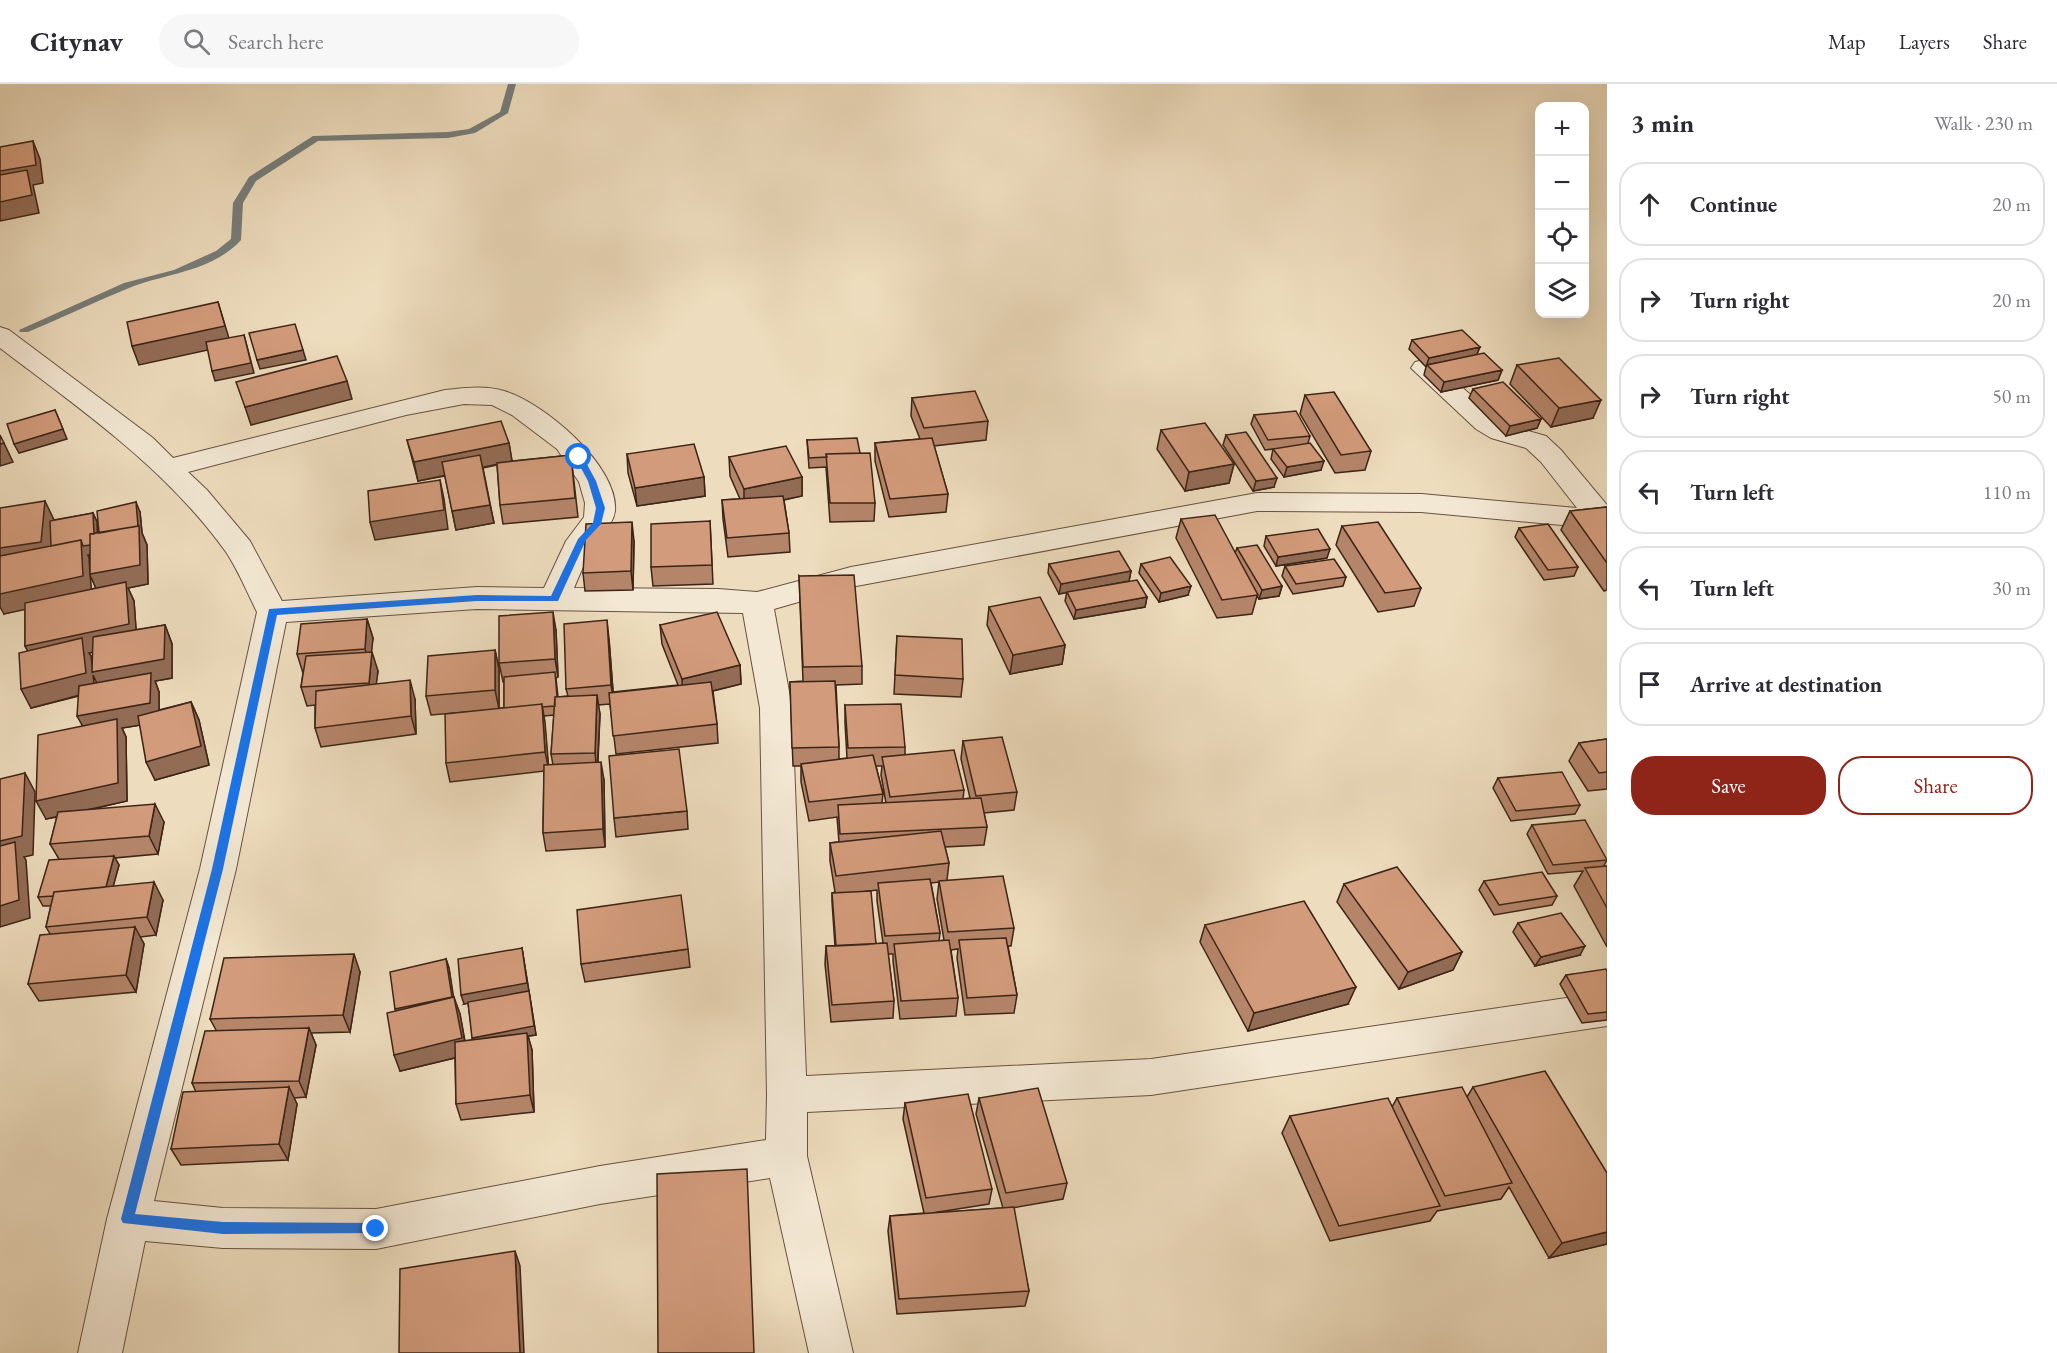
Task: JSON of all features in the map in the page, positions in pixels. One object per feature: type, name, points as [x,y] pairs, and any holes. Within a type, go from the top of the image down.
[{"type":"street","points":[[0,334],[143,444],[197,497],[239,548],[273,612],[218,869],[128,1219],[100,1353]]},
{"type":"street","points":[[1424,368],[1486,423],[1500,432],[1536,442],[1606,522]]},
{"type":"street","points":[[168,468],[413,405],[458,398],[493,397],[520,406],[547,430],[568,443],[579,457],[592,481],[600,508],[597,524],[583,539],[554,599]]},
{"type":"street","points":[[273,612],[477,598],[718,600],[757,603],[851,577],[1257,502],[1421,503],[1606,522]]},
{"type":"street","points":[[757,603],[776,708],[788,1095],[786,1156],[831,1353]]},
{"type":"street","points":[[788,1095],[1151,1077],[1607,1009]]},
{"type":"street","points":[[128,1219],[223,1228],[376,1229],[600,1185],[786,1156]]},
{"type":"building","points":[[33,141],[36,165],[0,171],[0,147]]},
{"type":"building","points":[[27,170],[32,195],[0,202],[0,175]]},
{"type":"building","points":[[218,302],[225,326],[132,346],[127,322]]},
{"type":"building","points":[[295,324],[303,350],[257,360],[249,333]]},
{"type":"building","points":[[1462,330],[1480,347],[1429,358],[1412,340]]},
{"type":"building","points":[[244,335],[251,363],[212,371],[206,342]]},
{"type":"building","points":[[1484,353],[1502,370],[1444,382],[1427,365]]},
{"type":"building","points":[[337,356],[347,381],[245,407],[236,382]]},
{"type":"building","points":[[1559,358],[1601,400],[1559,408],[1517,365]]},
{"type":"building","points":[[1503,382],[1541,419],[1510,426],[1473,389]]},
{"type":"building","points":[[975,391],[988,421],[924,428],[912,398]]},
{"type":"building","points":[[1334,392],[1371,451],[1341,455],[1305,395]]},
{"type":"building","points":[[55,410],[63,429],[14,444],[7,424]]},
{"type":"building","points":[[1296,411],[1310,436],[1268,440],[1254,415]]},
{"type":"building","points":[[501,421],[509,443],[414,462],[407,440]]},
{"type":"building","points":[[1205,423],[1234,464],[1189,472],[1161,430]]},
{"type":"building","points":[[1246,432],[1277,478],[1256,481],[1226,435]]},
{"type":"building","points":[[857,438],[860,453],[826,454],[827,457],[809,458],[807,440]]},
{"type":"building","points":[[932,438],[948,494],[890,499],[875,443]]},
{"type":"building","points":[[1310,443],[1324,461],[1287,467],[1273,449]]},
{"type":"building","points":[[694,444],[704,477],[635,488],[627,454]]},
{"type":"building","points":[[786,446],[802,477],[744,489],[729,457]]},
{"type":"building","points":[[870,453],[875,503],[830,503],[826,454]]},
{"type":"building","points":[[480,455],[490,505],[452,511],[442,462]]},
{"type":"building","points":[[571,455],[575,498],[500,505],[497,463]]},
{"type":"building","points":[[440,480],[444,510],[370,522],[368,491]]},
{"type":"building","points":[[783,496],[789,533],[727,538],[722,500]]},
{"type":"building","points":[[45,501],[41,542],[0,548],[0,508]]},
{"type":"building","points":[[136,502],[138,526],[99,533],[97,511]]},
{"type":"building","points":[[1607,507],[1607,563],[1570,511]]},
{"type":"building","points":[[93,513],[94,534],[90,534],[90,545],[83,546],[81,540],[51,546],[50,521]]},
{"type":"building","points":[[1215,515],[1258,595],[1222,600],[1181,519]]},
{"type":"building","points":[[710,521],[712,565],[651,567],[651,524]]},
{"type":"building","points":[[632,522],[631,571],[583,573],[586,524]]},
{"type":"building","points":[[1378,522],[1421,588],[1385,593],[1342,526]]},
{"type":"building","points":[[1548,524],[1578,567],[1548,570],[1519,528]]},
{"type":"building","points":[[139,526],[140,565],[90,574],[90,534]]},
{"type":"building","points":[[1318,529],[1330,549],[1278,557],[1266,536]]},
{"type":"building","points":[[81,540],[83,576],[0,594],[0,556]]},
{"type":"building","points":[[1257,545],[1282,586],[1262,590],[1237,548]]},
{"type":"building","points":[[1119,551],[1131,571],[1061,584],[1049,564]]},
{"type":"building","points":[[1170,557],[1191,586],[1161,593],[1141,564]]},
{"type":"building","points":[[1334,559],[1346,577],[1296,584],[1285,566]]},
{"type":"building","points":[[854,575],[862,666],[803,667],[799,576]]},
{"type":"building","points":[[1137,580],[1147,597],[1076,610],[1067,592]]},
{"type":"building","points":[[126,582],[129,624],[25,646],[25,603]]},
{"type":"building","points":[[1040,597],[1065,645],[1013,655],[989,607]]},
{"type":"building","points":[[553,612],[555,659],[499,663],[499,616]]},
{"type":"building","points":[[717,612],[740,665],[682,679],[660,625]]},
{"type":"building","points":[[367,619],[365,649],[297,654],[301,624]]},
{"type":"building","points":[[607,620],[611,685],[566,689],[564,624]]},
{"type":"building","points":[[165,625],[164,659],[92,672],[93,637]]},
{"type":"building","points":[[897,636],[962,639],[963,679],[895,675]]},
{"type":"building","points":[[82,638],[86,673],[21,689],[19,653]]},
{"type":"building","points":[[495,650],[495,690],[426,696],[428,656]]},
{"type":"building","points":[[372,652],[369,683],[301,687],[306,656]]},
{"type":"building","points":[[555,672],[557,697],[555,697],[555,706],[542,707],[542,704],[504,708],[504,677]]},
{"type":"building","points":[[151,673],[150,703],[77,716],[79,686]]},
{"type":"building","points":[[410,680],[411,716],[315,728],[316,691]]},
{"type":"building","points":[[835,681],[839,747],[792,748],[790,682]]},
{"type":"building","points":[[711,682],[717,724],[613,736],[609,693]]},
{"type":"building","points":[[597,695],[595,753],[551,754],[555,697]]},
{"type":"building","points":[[191,702],[201,746],[146,762],[138,716]]},
{"type":"building","points":[[542,704],[545,752],[446,763],[445,714]]},
{"type":"building","points":[[901,704],[905,747],[848,748],[845,705]]},
{"type":"building","points":[[117,719],[118,783],[36,801],[38,735]]},
{"type":"building","points":[[1002,737],[1017,792],[976,796],[963,741]]},
{"type":"building","points":[[1607,739],[1607,772],[1599,773],[1579,743]]},
{"type":"building","points":[[679,749],[687,811],[614,818],[609,756]]},
{"type":"building","points":[[954,750],[964,790],[890,797],[882,757]]},
{"type":"building","points":[[873,755],[883,794],[809,802],[801,764]]},
{"type":"building","points":[[601,762],[603,829],[543,833],[544,765]]},
{"type":"building","points":[[1562,772],[1580,805],[1516,811],[1498,778]]},
{"type":"building","points":[[25,773],[22,836],[0,841],[0,779]]},
{"type":"building","points":[[981,798],[987,827],[840,834],[838,805]]},
{"type":"building","points":[[155,804],[149,836],[50,844],[58,812]]},
{"type":"building","points":[[1585,820],[1607,860],[1553,865],[1532,825]]},
{"type":"building","points":[[941,831],[949,863],[836,876],[830,843]]},
{"type":"building","points":[[15,842],[19,900],[0,906],[0,846]]},
{"type":"building","points":[[114,856],[106,887],[54,892],[53,896],[38,897],[49,860]]},
{"type":"building","points":[[1607,866],[1607,908],[1585,868]]},
{"type":"building","points":[[1397,867],[1462,952],[1408,972],[1344,884]]},
{"type":"building","points":[[1542,872],[1557,896],[1499,905],[1484,881]]},
{"type":"building","points":[[1003,876],[1014,928],[948,932],[939,881]]},
{"type":"building","points":[[930,879],[940,933],[885,936],[878,883]]},
{"type":"building","points":[[154,882],[147,917],[46,927],[54,892]]},
{"type":"building","points":[[871,891],[876,944],[836,946],[832,893]]},
{"type":"building","points":[[681,895],[688,949],[581,964],[577,910]]},
{"type":"building","points":[[1304,901],[1356,987],[1254,1013],[1205,925]]},
{"type":"building","points":[[1561,913],[1585,946],[1541,957],[1518,923]]},
{"type":"building","points":[[135,927],[126,975],[28,984],[40,935]]},
{"type":"building","points":[[1006,938],[1017,995],[967,998],[959,940]]},
{"type":"building","points":[[949,940],[958,998],[901,1001],[894,944]]},
{"type":"building","points":[[887,943],[894,1001],[832,1005],[826,946]]},
{"type":"building","points":[[522,948],[527,983],[461,995],[458,959]]},
{"type":"building","points":[[354,954],[343,1015],[210,1019],[224,958]]},
{"type":"building","points":[[446,959],[452,997],[395,1009],[390,972]]},
{"type":"building","points":[[1606,969],[1607,1012],[1588,1014],[1566,975]]},
{"type":"building","points":[[529,991],[534,1026],[472,1038],[468,1002]]},
{"type":"building","points":[[454,997],[462,1038],[394,1055],[387,1013]]},
{"type":"building","points":[[309,1028],[299,1081],[192,1083],[205,1031]]},
{"type":"building","points":[[527,1033],[530,1095],[456,1104],[455,1042]]},
{"type":"building","points":[[1545,1071],[1607,1173],[1607,1232],[1562,1243],[1473,1087]]},
{"type":"building","points":[[289,1087],[279,1144],[171,1149],[183,1092]]},
{"type":"building","points":[[1462,1087],[1512,1183],[1445,1196],[1397,1098]]},
{"type":"building","points":[[1038,1088],[1067,1183],[1006,1193],[979,1098]]},
{"type":"building","points":[[968,1094],[992,1189],[926,1198],[905,1103]]},
{"type":"building","points":[[1388,1098],[1440,1206],[1339,1226],[1290,1116]]},
{"type":"building","points":[[747,1169],[754,1353],[658,1353],[657,1174]]},
{"type":"building","points":[[1014,1207],[1029,1291],[899,1299],[890,1216]]},
{"type":"building","points":[[515,1251],[520,1353],[399,1353],[400,1269]]},
{"type":"waterway","points":[[24,330],[128,285],[178,272],[220,253],[236,240],[238,203],[252,179],[316,138],[448,135],[472,131],[504,113],[512,84]]},
{"type":"route","points":[[376,1229],[223,1228],[128,1219],[218,869],[273,612],[477,598],[554,599],[583,539],[597,524],[600,508],[592,481],[579,457]]}]
